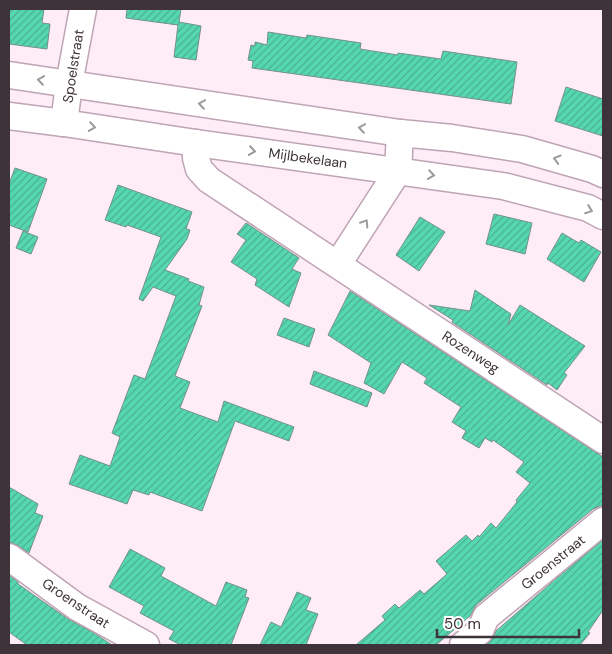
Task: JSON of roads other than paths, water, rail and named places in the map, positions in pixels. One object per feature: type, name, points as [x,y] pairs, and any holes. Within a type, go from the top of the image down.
[{"type":"street","name":"Spoelstraat","points":[[64,123],[83,9]]},
{"type":"street","points":[[9,75],[400,133],[452,138],[522,149],[592,169],[603,174]]},
{"type":"street","name":"Mijlbekelaan","points":[[9,116],[503,186],[588,208],[603,216]]},
{"type":"street","points":[[338,264],[398,171],[400,133]]},
{"type":"street","name":"Rozenweg","points":[[196,143],[196,158],[199,168],[209,180],[603,440]]},
{"type":"street","name":"Groenstraat","points":[[463,645],[480,631],[486,616],[603,521]]},
{"type":"street","name":"Groenstraat","points":[[9,557],[77,607],[146,645]]}]
